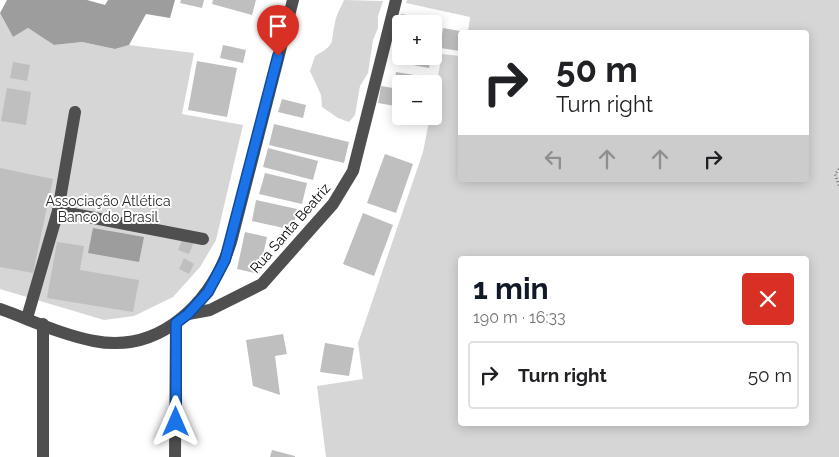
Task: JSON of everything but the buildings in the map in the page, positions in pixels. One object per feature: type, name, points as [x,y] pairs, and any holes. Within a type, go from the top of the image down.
[{"type":"street","points":[[0,309],[95,341],[109,342],[146,337],[176,323],[188,314],[208,292],[225,260],[292,0]]},
{"type":"street","name":"Rua Santa Beatriz","points":[[188,314],[210,310],[262,284],[333,204],[353,171],[396,0]]},
{"type":"street","points":[[27,318],[58,211],[75,112]]},
{"type":"street","points":[[58,211],[203,239]]},
{"type":"street","points":[[175,457],[176,323]]},
{"type":"street","points":[[43,324],[43,457]]},
{"type":"path","points":[[839,169],[835,174],[839,186]]},
{"type":"green space","points":[[344,0],[383,1],[378,16],[378,28],[373,40],[368,73],[360,86],[355,115],[349,122],[338,118],[322,107],[321,95],[310,71],[315,56],[330,46],[336,17]]},
{"type":"green space","points":[[407,0],[839,0],[839,457],[326,457],[317,386],[363,379],[358,343],[423,152],[428,125],[442,125],[442,75],[438,75],[440,65],[442,65],[442,54],[458,56],[458,182],[809,182],[809,30],[468,30],[470,17],[406,3]]},
{"type":"green space","name":"Associação Atlética Banco do Brasil","points":[[0,13],[13,37],[28,28],[54,45],[82,42],[115,49],[129,45],[194,53],[182,114],[243,125],[216,240],[200,267],[173,297],[134,316],[104,320],[0,289]]},
{"type":"shaded area","points":[[7,0],[87,0],[105,5],[108,0],[175,0],[170,18],[146,14],[129,45],[115,49],[82,42],[54,45],[28,28],[13,37],[0,13]]},
{"type":"shaded area","points":[[93,228],[144,237],[139,262],[88,253]]},
{"type":"route","points":[[176,422],[176,323],[188,314],[208,292],[225,260],[278,56]]}]
